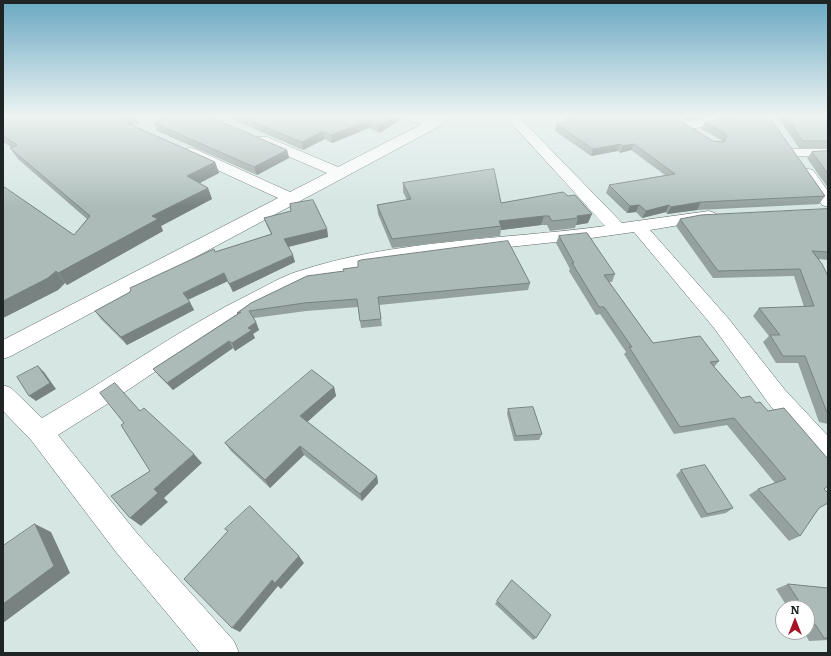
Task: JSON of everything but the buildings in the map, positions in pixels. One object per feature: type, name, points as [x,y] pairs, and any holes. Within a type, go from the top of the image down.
[{"type":"street","points":[[175,146],[291,198]]},
{"type":"street","points":[[275,146],[340,173]]},
{"type":"street","points":[[3,350],[392,146]]},
{"type":"street","points":[[541,146],[628,227],[721,323],[777,397],[828,455]]},
{"type":"street","points":[[823,207],[791,149],[828,153]]},
{"type":"street","points":[[40,432],[96,399],[225,315],[302,277],[361,260],[462,246],[584,234],[697,216],[724,215]]},
{"type":"street","points":[[3,395],[40,432],[126,542],[222,653]]}]
